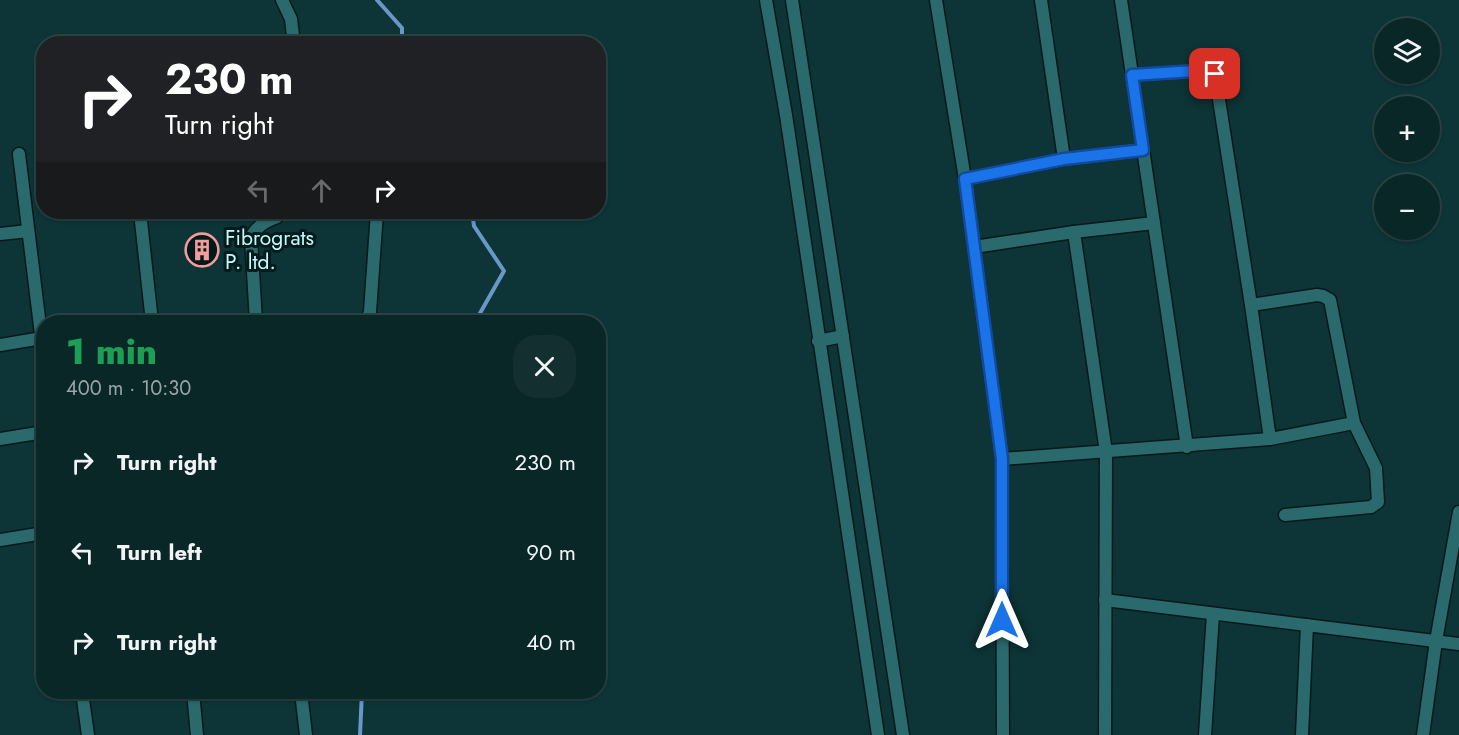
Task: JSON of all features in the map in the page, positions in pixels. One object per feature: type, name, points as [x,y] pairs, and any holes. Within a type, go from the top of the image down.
[{"type":"street","points":[[282,0],[291,19],[293,36]]},
{"type":"street","points":[[766,0],[786,115],[878,735]]},
{"type":"street","points":[[792,0],[903,735]]},
{"type":"street","points":[[936,0],[965,179],[1002,459],[1003,735]]},
{"type":"street","points":[[1041,0],[1064,159]]},
{"type":"street","points":[[1121,0],[1188,447]]},
{"type":"street","points":[[1132,75],[1210,70],[1215,74],[1270,440]]},
{"type":"street","points":[[965,179],[1064,159],[1143,150]]},
{"type":"street","points":[[19,154],[39,315]]},
{"type":"street","points":[[141,219],[151,315]]},
{"type":"street","points":[[256,315],[251,238],[254,231],[270,219]]},
{"type":"street","points":[[369,315],[377,219]]},
{"type":"street","points":[[974,247],[1154,223]]},
{"type":"street","points":[[0,234],[28,231]]},
{"type":"street","points":[[1074,232],[1106,452],[1105,735]]},
{"type":"street","points":[[1251,305],[1317,295],[1329,300],[1354,423],[1376,468],[1378,502],[1371,507],[1285,515]]},
{"type":"street","points":[[819,341],[843,336]]},
{"type":"street","points":[[0,345],[36,339]]},
{"type":"street","points":[[1002,459],[1270,440],[1354,423]]},
{"type":"street","points":[[0,439],[36,433]]},
{"type":"street","points":[[1423,735],[1436,641],[1459,512]]},
{"type":"street","points":[[0,540],[36,534]]},
{"type":"street","points":[[1105,600],[1459,644]]},
{"type":"street","points":[[1205,735],[1213,614]]},
{"type":"street","points":[[1302,735],[1307,625]]},
{"type":"street","points":[[83,699],[88,735]]},
{"type":"street","points":[[194,699],[197,735]]},
{"type":"street","points":[[303,699],[306,735]]},
{"type":"waterway","points":[[377,0],[402,28],[402,36]]},
{"type":"waterway","points":[[473,219],[474,226],[504,271],[479,315]]},
{"type":"waterway","points":[[360,735],[362,699]]},
{"type":"place","name":"Fibrograts P. ltd.","points":[[202,250]]},
{"type":"route","points":[[1002,620],[1002,459],[965,179],[1064,159],[1143,150],[1132,75],[1210,70],[1215,74]]}]
